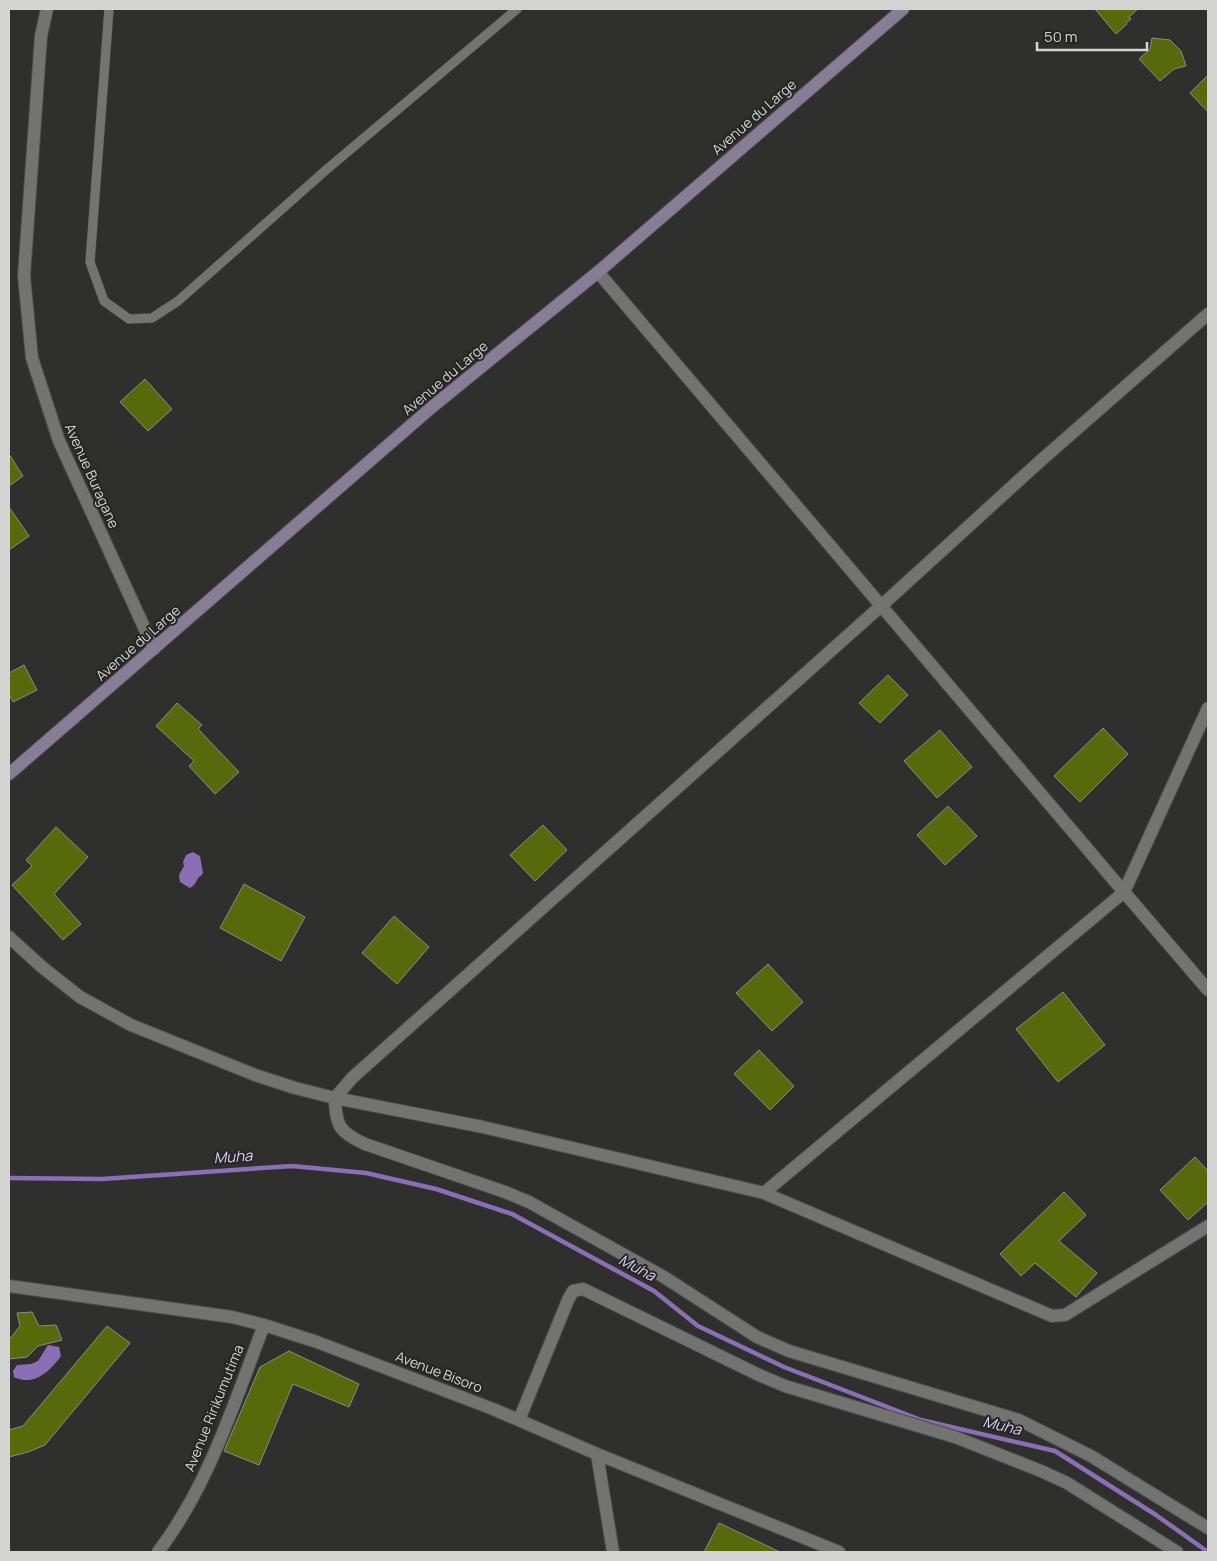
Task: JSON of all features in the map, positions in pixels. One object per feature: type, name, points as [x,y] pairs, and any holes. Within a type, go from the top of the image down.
[{"type":"main road","name":"Avenue du Large","points":[[9,774],[432,407],[598,272],[903,9]]},
{"type":"street","name":"Avenue Buragane","points":[[46,9],[40,36],[24,276],[32,358],[59,442],[154,648]]},
{"type":"street","points":[[598,272],[1208,990]]},
{"type":"street","points":[[1208,314],[1038,463],[881,606],[352,1078],[335,1098],[336,1118],[342,1131],[351,1138],[505,1192],[528,1202],[664,1277],[757,1337],[770,1343],[789,1351],[1019,1420],[1084,1453],[1208,1528]]},
{"type":"street","points":[[764,1192],[1124,892],[1208,708]]},
{"type":"street","points":[[9,937],[42,967],[80,997],[131,1025],[255,1076],[335,1098],[483,1127],[764,1192],[1052,1316],[1065,1316],[1208,1226]]},
{"type":"street","name":"Avenue Bisoro","points":[[9,1286],[232,1317],[318,1342],[519,1420],[597,1454],[839,1552]]},
{"type":"street","points":[[519,1420],[568,1300],[574,1291],[583,1289],[786,1386],[955,1437],[1041,1471],[1067,1484],[1177,1552]]},
{"type":"street","name":"Avenue Ririkumutima","points":[[158,1552],[168,1539],[208,1470],[264,1325]]},
{"type":"street","points":[[597,1454],[613,1552]]},
{"type":"lane","points":[[109,9],[90,262],[104,300],[128,319],[152,318],[178,301],[326,170],[518,9]]},
{"type":"shaded area","points":[[193,852],[200,856],[203,873],[190,888],[180,882],[179,875],[184,866],[183,862],[186,855]]},
{"type":"shaded area","points":[[48,1345],[59,1347],[61,1356],[47,1372],[35,1379],[21,1380],[14,1377],[13,1371],[17,1365],[31,1364],[38,1361]]},
{"type":"building","points":[[1095,9],[1138,9],[1129,17],[1131,19],[1127,24],[1116,34]]},
{"type":"building","points":[[1152,38],[1170,40],[1181,51],[1186,66],[1174,69],[1160,81],[1139,59],[1150,49]]},
{"type":"building","points":[[1208,75],[1208,112],[1190,93]]},
{"type":"building","points":[[145,379],[172,409],[148,431],[120,402]]},
{"type":"building","points":[[9,454],[23,476],[9,486]]},
{"type":"building","points":[[9,507],[29,536],[9,550]]},
{"type":"building","points":[[24,665],[37,690],[13,702],[9,694],[9,673]]},
{"type":"building","points":[[888,675],[908,695],[880,723],[859,703]]},
{"type":"building","points":[[177,703],[202,725],[198,729],[239,772],[215,794],[189,766],[194,761],[156,726]]},
{"type":"building","points":[[1103,728],[1128,754],[1080,802],[1054,776]]},
{"type":"building","points":[[940,730],[972,767],[937,798],[904,761]]},
{"type":"building","points":[[948,806],[977,836],[945,865],[917,835]]},
{"type":"building","points":[[543,825],[567,850],[535,881],[510,855]]},
{"type":"building","points":[[56,827],[88,857],[54,894],[81,924],[63,940],[12,885],[32,866],[26,860]]},
{"type":"building","points":[[244,884],[305,917],[281,961],[220,928]]},
{"type":"building","points":[[394,916],[429,947],[397,984],[362,953]]},
{"type":"building","points":[[768,964],[803,1002],[772,1031],[736,993]]},
{"type":"building","points":[[1063,992],[1105,1045],[1058,1082],[1016,1029]]},
{"type":"building","points":[[759,1050],[794,1086],[770,1110],[734,1074]]},
{"type":"building","points":[[1195,1157],[1208,1171],[1208,1202],[1188,1220],[1160,1190]]},
{"type":"building","points":[[1064,1192],[1086,1215],[1059,1241],[1097,1273],[1076,1297],[1035,1263],[1021,1276],[1000,1254]]},
{"type":"building","points":[[32,1312],[39,1326],[56,1325],[62,1340],[38,1346],[27,1357],[9,1359],[9,1340],[20,1326],[17,1313]]},
{"type":"building","points":[[107,1326],[130,1343],[45,1445],[9,1457],[9,1430],[23,1426]]},
{"type":"building","points":[[289,1351],[359,1384],[349,1407],[293,1384],[259,1465],[224,1451],[260,1367]]},
{"type":"building","points":[[719,1523],[780,1552],[704,1552]]},
{"type":"waterway","name":"Muha","points":[[9,1178],[102,1179],[292,1166],[366,1173],[436,1189],[512,1214],[654,1291],[698,1326],[784,1367],[921,1420],[1055,1451],[1156,1515],[1208,1552]]}]
